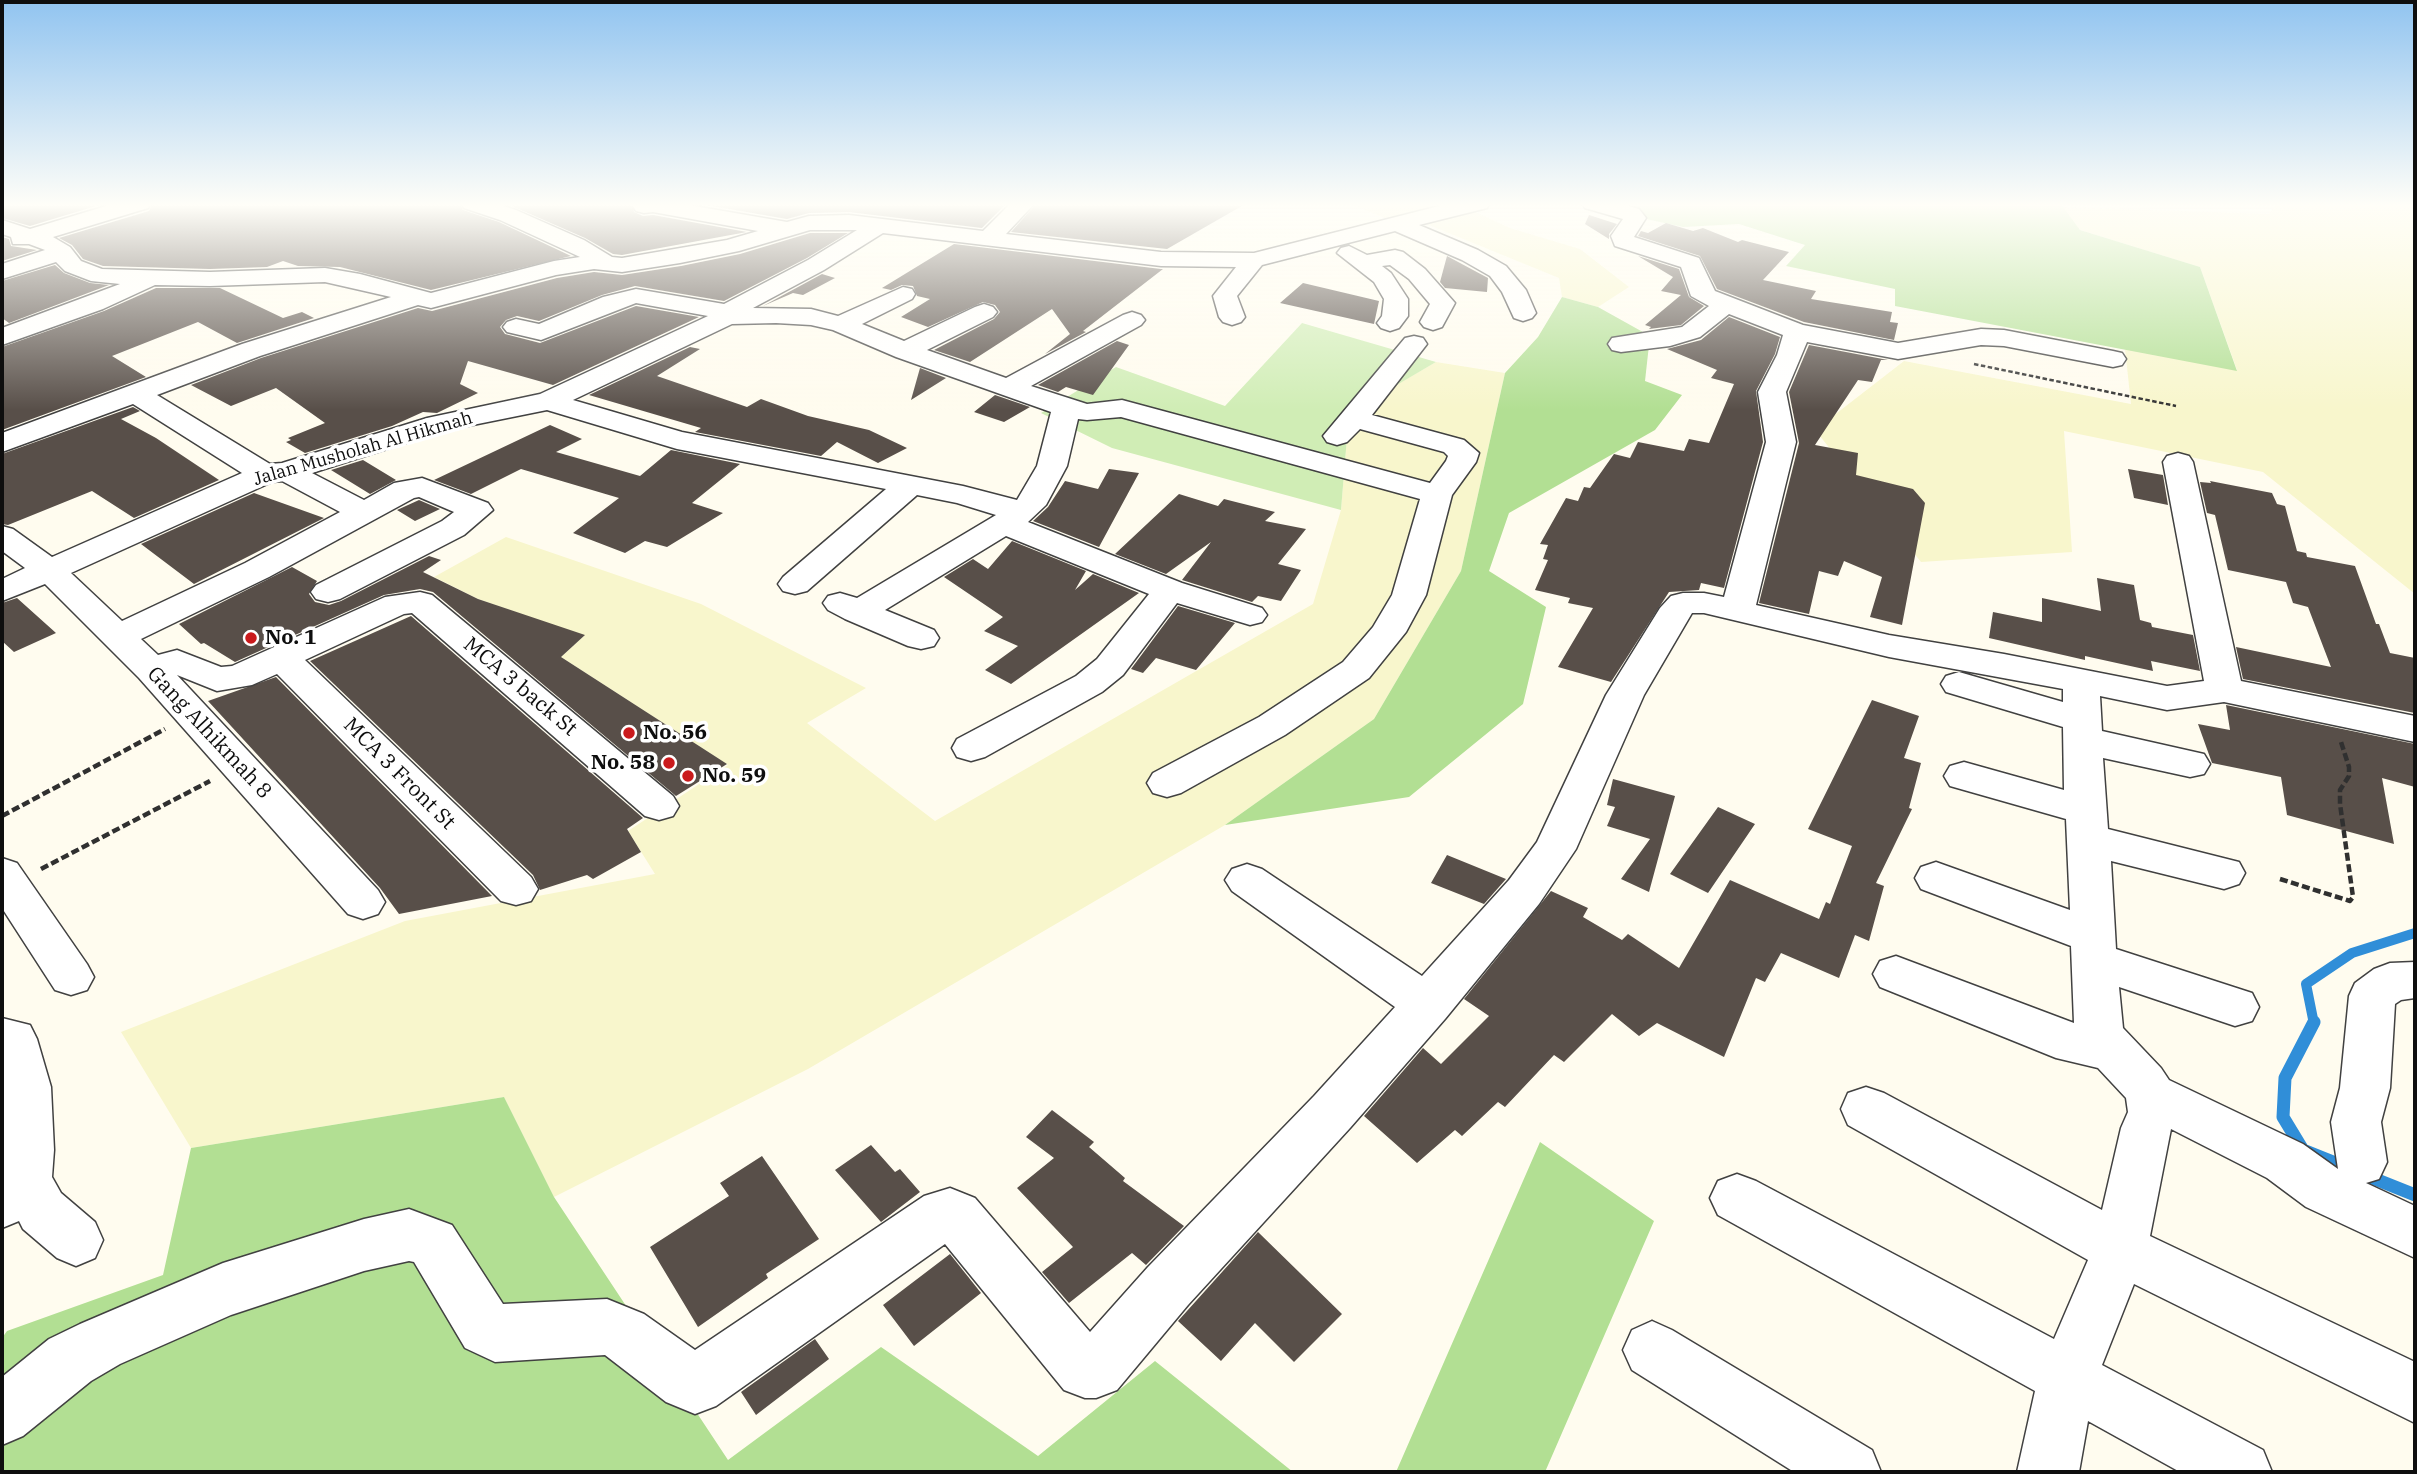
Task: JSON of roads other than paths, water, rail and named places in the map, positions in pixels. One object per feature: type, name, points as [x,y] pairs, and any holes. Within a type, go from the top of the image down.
[{"type":"street","points":[[85,272],[150,279],[325,275],[360,281],[415,298],[438,300],[540,272]]},
{"type":"street","points":[[622,272],[631,276],[646,296]]},
{"type":"street","name":"Jalan Musholah Al Hikmah","points":[[2,591],[276,473],[438,424],[548,401],[727,315],[804,272]]},
{"type":"street","points":[[1232,317],[1225,296],[1245,272]]},
{"type":"street","points":[[1374,272],[1383,278],[1396,299],[1395,316],[1390,323]]},
{"type":"street","points":[[1413,272],[1443,303],[1433,322]]},
{"type":"street","points":[[1499,272],[1514,290],[1523,313]]},
{"type":"street","points":[[1695,272],[1700,291],[1724,306],[1797,332],[1908,351],[1992,337],[2113,359]]},
{"type":"street","points":[[2,337],[94,304],[150,279]]},
{"type":"street","points":[[841,324],[903,294]]},
{"type":"street","points":[[516,327],[541,332],[612,302],[646,296],[727,315],[799,316],[841,324],[905,351],[1066,408],[1087,412],[1122,408],[1437,494]]},
{"type":"street","points":[[2,443],[251,350],[415,298]]},
{"type":"street","points":[[1621,344],[1670,338],[1691,332],[1724,306]]},
{"type":"street","points":[[905,351],[984,312]]},
{"type":"street","points":[[1007,388],[1132,320]]},
{"type":"street","points":[[1737,612],[1781,442],[1772,392],[1790,355],[1797,332]]},
{"type":"street","points":[[1310,461],[1354,419],[1413,344]]},
{"type":"street","points":[[135,393],[276,473],[364,512]]},
{"type":"street","points":[[548,401],[677,440],[963,495],[1170,590],[1250,615]]},
{"type":"street","points":[[921,638],[846,606],[1013,519],[1036,495],[1052,466],[1066,408]]},
{"type":"street","points":[[1167,783],[1272,726],[1356,670],[1388,632],[1409,595],[1437,494],[1464,458],[1460,449],[1354,419]]},
{"type":"street","points":[[2178,462],[2224,690]]},
{"type":"street","points":[[796,584],[909,485]]},
{"type":"street","points":[[117,637],[257,570],[405,490],[422,487],[477,510],[453,528],[328,592]]},
{"type":"street","name":"Gang Alhikmah 8","points":[[2,536],[49,570],[152,670],[363,902]]},
{"type":"street","points":[[971,748],[1089,684],[1110,667],[1170,590]]},
{"type":"street","name":"MCA 3 back St","points":[[282,658],[397,604],[420,602],[659,806]]},
{"type":"street","points":[[2,1415],[70,1360],[100,1344],[223,1290],[364,1245],[409,1235],[433,1243],[485,1328],[495,1333],[607,1327],[624,1334],[687,1381],[695,1384],[943,1214],[950,1213],[956,1216],[1078,1363],[1085,1369],[1096,1369],[1168,1286],[1332,1112],[1524,892],[1555,849],[1625,695],[1672,615],[1683,603],[1704,603],[1889,646],[2082,714],[2190,764]]},
{"type":"street","points":[[152,670],[177,661],[217,678],[228,678],[248,674],[282,658]]},
{"type":"street","name":"MCA 3 Front St","points":[[282,658],[516,889]]},
{"type":"street","points":[[1959,684],[2082,714],[2224,690],[2415,729]]},
{"type":"street","points":[[2048,1472],[2067,1378],[2120,1249],[2146,1128],[2153,1112],[2151,1095],[2144,1083],[2111,1049],[2097,1022],[2082,714]]},
{"type":"street","points":[[1964,776],[2087,825],[2224,873]]},
{"type":"street","points":[[4,878],[71,977]]},
{"type":"street","points":[[1936,878],[2235,1007]]},
{"type":"street","points":[[1247,880],[1428,1005]]},
{"type":"street","points":[[1896,974],[2073,1044],[2111,1049]]},
{"type":"street","points":[[2361,1162],[2356,1122],[2365,1088],[2372,996],[2390,982],[2415,981]]},
{"type":"street","points":[[2,1038],[13,1039],[26,1087],[29,1150],[13,1191],[76,1240]]},
{"type":"street","points":[[2151,1095],[2277,1157],[2336,1196],[2415,1233]]},
{"type":"street","points":[[1866,1109],[2120,1249],[2415,1393]]},
{"type":"street","points":[[1737,1198],[2241,1472]]},
{"type":"street","points":[[1652,1350],[1850,1472]]},
{"type":"waterway","points":[[2314,1023],[2306,984],[2352,953],[2415,933]]},
{"type":"waterway","points":[[2314,1023],[2285,1078],[2283,1117],[2303,1150],[2348,1168]]},
{"type":"waterway","points":[[2365,1175],[2415,1195]]},
{"type":"place","name":"No. 1","points":[[251,638]]},
{"type":"place","name":"No. 56","points":[[629,733]]},
{"type":"place","name":"No. 58","points":[[669,763]]},
{"type":"place","name":"No. 59","points":[[688,776]]}]
